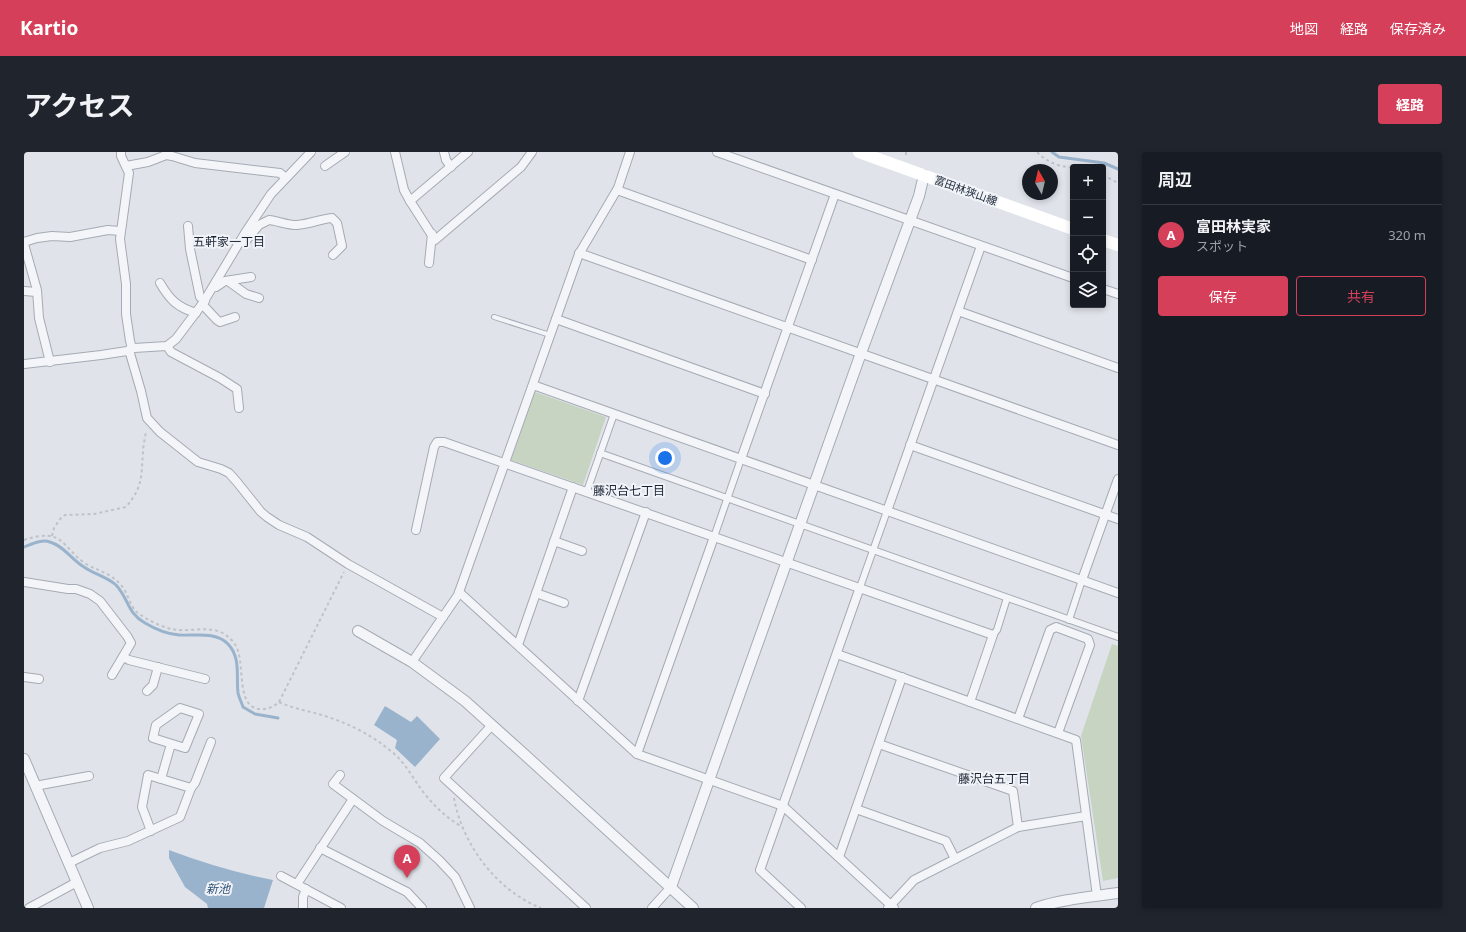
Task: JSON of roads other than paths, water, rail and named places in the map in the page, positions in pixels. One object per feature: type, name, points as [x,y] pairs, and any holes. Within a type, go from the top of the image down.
[{"type":"main road","name":"富田林狭山線","points":[[859,152],[1070,228]]},
{"type":"main road","points":[[1106,241],[1118,245]]},
{"type":"street","points":[[121,152],[129,173],[120,231],[126,284],[126,314],[131,349],[148,418],[160,432],[198,462],[229,473],[261,512],[267,517],[279,525],[307,537],[348,564],[443,617]]},
{"type":"street","points":[[24,364],[101,356],[131,349],[167,346],[176,339],[196,313],[271,194],[311,152]]},
{"type":"street","points":[[325,166],[344,152]]},
{"type":"street","points":[[395,152],[404,190],[435,240],[521,167],[532,152]]},
{"type":"street","points":[[444,152],[446,160],[451,167]]},
{"type":"street","points":[[410,201],[468,152]]},
{"type":"street","points":[[412,662],[459,592],[579,253],[617,190],[630,152]]},
{"type":"street","points":[[717,152],[1070,277]]},
{"type":"street","points":[[126,166],[148,162],[166,155],[196,163],[280,173],[286,178]]},
{"type":"street","points":[[652,908],[671,887],[861,353],[910,220],[924,175]]},
{"type":"street","points":[[617,190],[812,260]]},
{"type":"street","points":[[637,754],[835,194]]},
{"type":"street","points":[[240,242],[243,244],[259,225],[269,220],[297,225],[332,218],[337,223],[342,246],[333,255]]},
{"type":"street","points":[[188,226],[190,249],[200,298],[220,322],[235,317]]},
{"type":"street","points":[[50,362],[39,318],[36,292],[24,243],[37,238],[52,236],[70,238],[108,230],[120,231]]},
{"type":"street","points":[[429,263],[432,234]]},
{"type":"street","points":[[801,908],[760,870],[981,246]]},
{"type":"street","points":[[579,253],[1118,445]]},
{"type":"street","points":[[213,287],[217,287],[222,282],[251,277]]},
{"type":"street","points":[[228,281],[246,294],[259,298]]},
{"type":"street","points":[[160,283],[173,302],[182,309],[196,313]]},
{"type":"street","points":[[1106,290],[1118,294]]},
{"type":"street","points":[[24,291],[36,292]]},
{"type":"street","points":[[958,311],[1118,368]]},
{"type":"street","points":[[556,320],[765,394]]},
{"type":"street","points":[[167,346],[171,352],[220,378],[237,389],[239,408]]},
{"type":"street","points":[[532,385],[1118,593]]},
{"type":"street","points":[[587,491],[614,414]]},
{"type":"street","points":[[416,530],[434,447],[437,442],[444,442],[787,562],[859,590],[993,635]]},
{"type":"street","points":[[910,445],[1118,519]]},
{"type":"street","points":[[600,453],[1118,637]]},
{"type":"street","points":[[1068,620],[1118,479]]},
{"type":"street","points":[[518,645],[573,487]]},
{"type":"street","points":[[578,701],[646,512]]},
{"type":"street","points":[[554,541],[582,551]]},
{"type":"street","points":[[24,582],[76,589],[90,594],[100,601],[130,640],[130,646],[112,674]]},
{"type":"street","points":[[459,592],[637,754],[783,806],[891,907],[914,880],[1018,827],[1086,816]]},
{"type":"street","points":[[536,593],[564,603]]},
{"type":"street","points":[[970,702],[1007,598]]},
{"type":"street","points":[[1018,719],[1050,630],[1056,627],[1088,638],[1090,645],[1058,733]]},
{"type":"street","points":[[358,631],[412,662],[465,702],[693,908]]},
{"type":"street","points":[[837,654],[1076,740],[1097,896]]},
{"type":"street","points":[[123,657],[129,660],[205,679]]},
{"type":"street","points":[[147,691],[153,685],[158,667]]},
{"type":"street","points":[[24,677],[39,680]]},
{"type":"street","points":[[839,857],[902,677]]},
{"type":"street","points":[[180,708],[199,714],[185,748],[172,744],[153,738],[156,725],[180,708]]},
{"type":"street","points":[[492,725],[444,778],[586,908]]},
{"type":"street","points":[[69,863],[100,848],[128,841],[180,817],[191,788],[195,784],[212,742]]},
{"type":"street","points":[[161,779],[172,744]]},
{"type":"street","points":[[879,744],[1013,791],[1018,827]]},
{"type":"street","points":[[24,759],[88,908]]},
{"type":"street","points":[[151,831],[142,808],[148,775],[191,788]]},
{"type":"street","points":[[340,775],[333,784],[383,821],[416,840],[439,860],[455,877],[470,908]]},
{"type":"street","points":[[35,786],[89,776]]},
{"type":"street","points":[[296,884],[353,799]]},
{"type":"street","points":[[856,809],[946,841],[955,859]]},
{"type":"street","points":[[320,848],[407,892],[422,908]]},
{"type":"street","points":[[281,876],[340,908]]},
{"type":"street","points":[[29,908],[77,882]]},
{"type":"street","points":[[303,908],[303,896],[306,889]]},
{"type":"street","points":[[1036,908],[1053,903],[1118,893]]},
{"type":"lane","points":[[494,317],[550,335]]},
{"type":"water","points":[[385,706],[411,722],[417,716],[440,739],[415,767],[395,748],[397,740],[374,725]]},
{"type":"water","name":"新池","points":[[169,850],[220,867],[273,880],[264,908],[208,908],[207,904],[185,887],[169,858]]},
{"type":"waterway","points":[[1052,152],[1059,157],[1104,163],[1118,169]]},
{"type":"waterway","points":[[24,547],[44,541],[60,547],[80,564],[116,585],[135,615],[145,623],[157,629],[174,634],[205,635],[217,637],[223,640],[228,644],[235,655],[238,693],[243,707],[255,714],[278,718]]},
{"type":"place","name":"富田林実家","points":[[407,878]]},
{"type":"district","name":"五軒家一丁目","points":[[229,241]]},
{"type":"district","name":"藤沢台七丁目","points":[[629,490]]},
{"type":"district","name":"藤沢台五丁目","points":[[994,778]]}]
